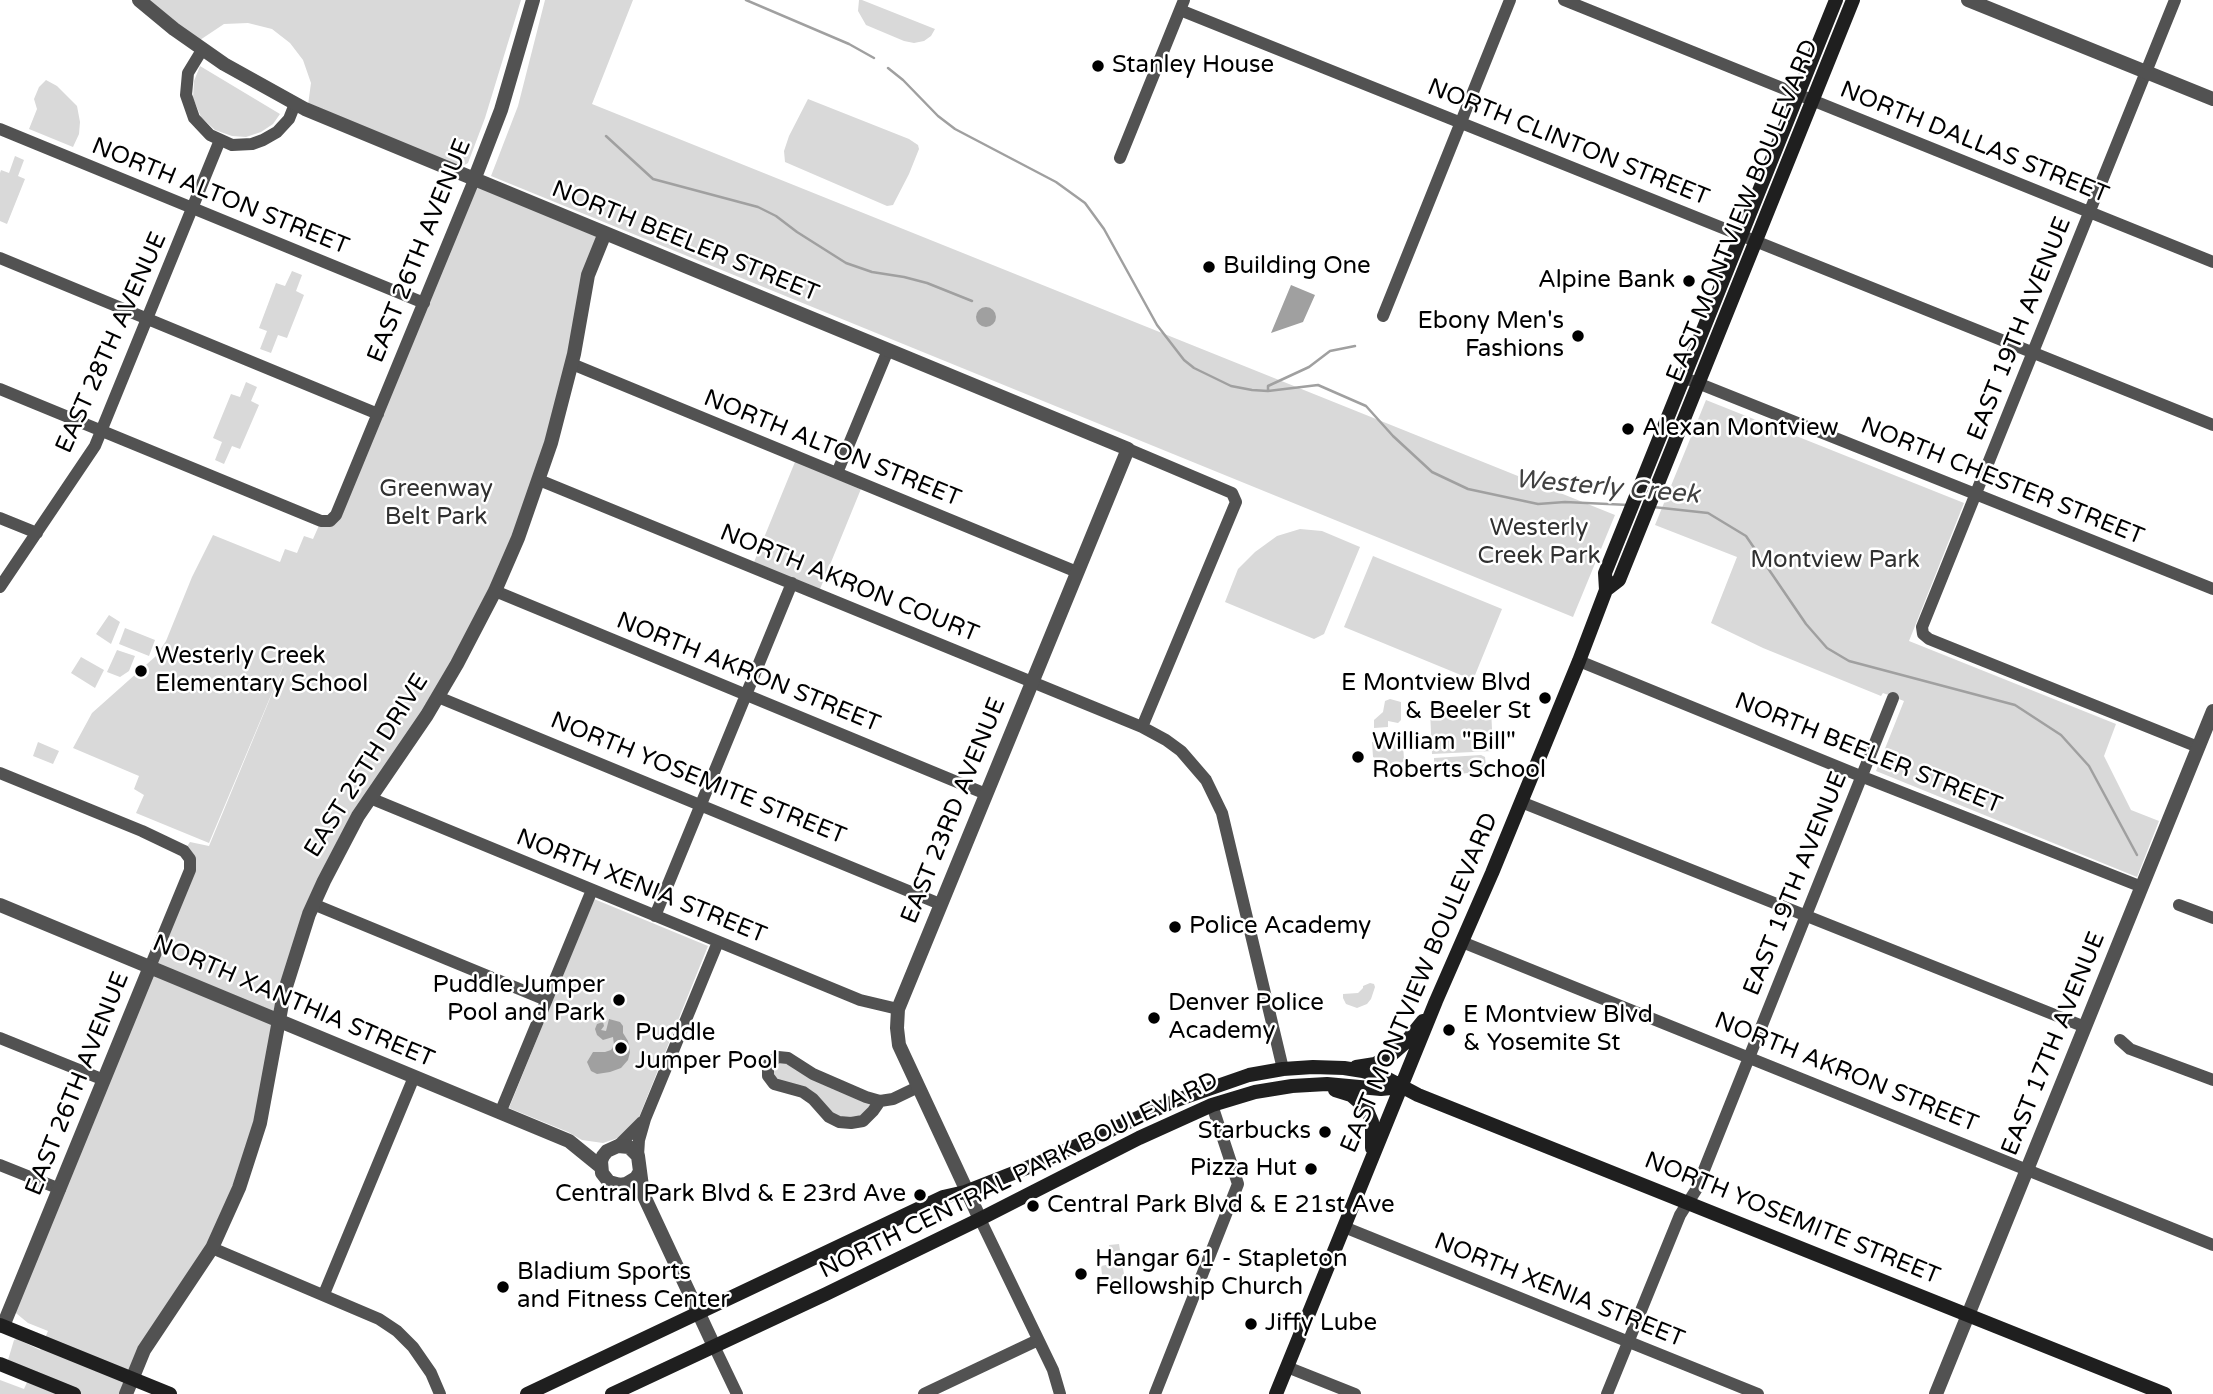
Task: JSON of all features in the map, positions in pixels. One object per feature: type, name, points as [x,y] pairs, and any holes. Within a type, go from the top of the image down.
[{"type":"main road","name":"EAST MONTVIEW BOULEVARD","points":[[1276,1394],[1432,1011],[1579,661],[1606,590],[1605,573],[1836,0]]},
{"type":"main road","name":"EAST MONTVIEW BOULEVARD","points":[[1606,590],[1619,580],[1853,0]]},
{"type":"main road","points":[[1344,1068],[1368,1066],[1383,1061],[1406,1042],[1432,1011]]},
{"type":"main road","name":"NORTH CENTRAL PARK BOULEVARD","points":[[527,1394],[943,1198],[1034,1165],[1177,1100],[1234,1079],[1283,1069],[1344,1068],[1385,1078],[1401,1087]]},
{"type":"main road","name":"NORTH CENTRAL PARK BOULEVARD","points":[[612,1394],[1212,1105],[1255,1092],[1310,1085],[1381,1089],[1401,1087]]},
{"type":"main road","points":[[1310,1085],[1344,1092],[1366,1108],[1373,1129],[1371,1159]]},
{"type":"main road","name":"NORTH YOSEMITE STREET","points":[[1401,1087],[2165,1394]]},
{"type":"main road","points":[[1,1326],[170,1394]]},
{"type":"main road","points":[[6,1366],[74,1394]]},
{"type":"street","name":"NORTH BEELER STREET","points":[[139,0],[202,50],[295,104],[1232,493],[1236,502],[1142,727]]},
{"type":"street","points":[[1383,316],[1510,0]]},
{"type":"street","name":"NORTH DALLAS STREET","points":[[1564,0],[2213,262]]},
{"type":"street","points":[[1968,0],[2213,99]]},
{"type":"street","name":"EAST 19TH AVENUE","points":[[2175,0],[1922,627],[1923,634],[1929,639],[2198,747]]},
{"type":"street","points":[[1120,158],[1182,5]]},
{"type":"street","name":"NORTH CLINTON STREET","points":[[1182,5],[1461,122],[2213,425]]},
{"type":"street","name":"EAST 26TH AVENUE","points":[[102,431],[321,521],[330,520],[336,515],[474,180],[496,122],[531,6]]},
{"type":"street","points":[[202,50],[188,73],[186,95],[194,118],[210,135],[232,145],[252,144],[263,140],[277,132],[289,118],[295,104]]},
{"type":"street","name":"NORTH ALTON STREET","points":[[0,129],[424,303]]},
{"type":"street","name":"EAST 28TH AVENUE","points":[[0,587],[89,456],[102,431],[220,140]]},
{"type":"street","name":"EAST 25TH DRIVE","points":[[127,1394],[149,1340],[177,1304],[212,1248],[239,1188],[260,1124],[279,1020],[293,963],[313,904],[342,843],[438,697],[476,630],[518,538],[561,406],[572,364],[588,275],[604,233]]},
{"type":"street","points":[[0,258],[378,414]]},
{"type":"street","points":[[837,473],[888,350]]},
{"type":"street","name":"NORTH ALTON STREET","points":[[572,364],[1077,572]]},
{"type":"street","name":"NORTH CHESTER STREET","points":[[1684,377],[2213,589]]},
{"type":"street","points":[[0,389],[102,431]]},
{"type":"street","name":"EAST 23RD AVENUE","points":[[980,1219],[965,1192],[899,1045],[898,1009],[1128,449]]},
{"type":"street","name":"NORTH AKRON COURT","points":[[539,480],[1142,727],[1181,751],[1206,780],[1222,813],[1283,1069]]},
{"type":"street","points":[[0,518],[37,533]]},
{"type":"street","points":[[655,916],[792,583]]},
{"type":"street","name":"NORTH AKRON STREET","points":[[495,591],[986,793]]},
{"type":"street","name":"NORTH BEELER STREET","points":[[1579,661],[2141,887]]},
{"type":"street","name":"NORTH YOSEMITE STREET","points":[[438,697],[940,904]]},
{"type":"street","name":"EAST 19TH AVENUE","points":[[1607,1394],[1680,1215],[1696,1189],[1894,698]]},
{"type":"street","name":"EAST 17TH AVENUE","points":[[1936,1394],[2213,711]]},
{"type":"street","name":"EAST 26TH AVENUE","points":[[0,773],[142,831],[184,851],[190,859],[190,870],[1,1326]]},
{"type":"street","name":"NORTH XENIA STREET","points":[[370,798],[860,1000],[898,1009]]},
{"type":"street","points":[[1521,802],[2085,1027]]},
{"type":"street","points":[[500,1113],[592,890]]},
{"type":"street","points":[[313,904],[546,1000]]},
{"type":"street","name":"NORTH XANTHIA STREET","points":[[0,905],[569,1141],[602,1148],[615,1147]]},
{"type":"street","points":[[2179,905],[2213,918]]},
{"type":"street","points":[[718,942],[645,1119],[639,1136],[638,1156],[643,1194],[737,1394]]},
{"type":"street","name":"NORTH AKRON STREET","points":[[1462,942],[2213,1245]]},
{"type":"street","points":[[0,1038],[104,1080]]},
{"type":"street","points":[[2120,1040],[2130,1049],[2213,1080]]},
{"type":"street","points":[[880,1101],[863,1121],[851,1124],[839,1122],[824,1113],[808,1095],[774,1084],[768,1076],[769,1063],[778,1057],[788,1058],[813,1074],[880,1101],[893,1099],[918,1087]]},
{"type":"street","points":[[324,1294],[414,1077]]},
{"type":"street","points":[[1155,1394],[1238,1184],[1212,1105]]},
{"type":"street","points":[[645,1119],[603,1156],[601,1167],[605,1178],[628,1189],[654,1216]]},
{"type":"street","name":"NORTH XANTHIA STREET","points":[[569,1141],[601,1167]]},
{"type":"street","points":[[615,1147],[629,1147],[638,1156]]},
{"type":"street","points":[[0,1165],[60,1189]]},
{"type":"street","points":[[620,1185],[632,1182],[639,1173]]},
{"type":"street","points":[[980,1219],[1053,1370],[1060,1394]]},
{"type":"street","name":"NORTH XENIA STREET","points":[[1344,1227],[1758,1394]]},
{"type":"street","points":[[212,1248],[372,1315],[402,1335],[425,1363],[440,1394]]},
{"type":"street","points":[[924,1394],[1038,1340]]},
{"type":"street","points":[[1287,1367],[1355,1394]]},
{"type":"green space","points":[[149,0],[521,0],[485,118],[468,163],[459,168],[308,105],[311,83],[303,60],[290,43],[272,29],[248,23],[224,24],[200,40]]},
{"type":"green space","name":"Westerly Creek Park","points":[[545,0],[633,0],[592,104],[1615,515],[1573,617],[491,176],[518,106]]},
{"type":"green space","points":[[859,0],[935,29],[924,41],[904,41],[866,25],[858,11]]},
{"type":"green space","points":[[200,66],[280,114],[273,124],[246,137],[232,136],[215,130],[201,117],[193,98],[194,81]]},
{"type":"green space","points":[[46,80],[57,86],[77,106],[79,134],[73,147],[29,129],[37,109],[34,99],[39,87]]},
{"type":"green space","points":[[808,99],[918,145],[919,149],[909,174],[893,205],[887,206],[785,162],[784,151],[789,136]]},
{"type":"green space","points":[[15,156],[24,160],[18,176],[25,179],[7,224],[0,221],[0,173],[1,170],[9,173]]},
{"type":"green space","name":"Greenway Belt Park","points":[[474,180],[605,233],[518,538],[406,747],[309,914],[249,1160],[178,1301],[126,1394],[0,1394],[0,1380],[24,1389],[32,1371],[8,1360],[14,1340],[40,1350],[48,1331],[28,1323],[11,1309],[190,870],[184,851],[190,842],[209,846],[295,638],[209,843],[136,813],[144,795],[134,789],[139,776],[73,748],[92,713],[156,656],[166,641],[192,577],[213,535],[280,562],[285,549],[297,553],[304,536],[313,539],[321,521],[330,521]]},
{"type":"green space","points":[[292,271],[302,275],[296,291],[304,295],[287,338],[278,335],[271,353],[260,349],[267,331],[259,328],[276,283],[285,286]]},
{"type":"green space","points":[[246,382],[257,387],[251,401],[259,405],[240,449],[232,446],[224,464],[215,460],[222,442],[213,438],[231,394],[240,397]]},
{"type":"green space","name":"Montview Park","points":[[1706,400],[1964,503],[1909,641],[2116,724],[2104,756],[2131,810],[2159,821],[2137,877],[1876,771],[1904,701],[1883,693],[1881,696],[1763,648],[1711,623],[1737,557],[1655,525]]},
{"type":"green space","points":[[797,457],[863,484],[818,594],[752,567]]},
{"type":"green space","points":[[1300,529],[1322,531],[1360,547],[1324,634],[1314,639],[1225,602],[1238,569],[1255,552],[1277,536]]},
{"type":"green space","points":[[1373,556],[1502,609],[1473,680],[1344,627]]},
{"type":"green space","points":[[109,615],[120,622],[111,644],[96,634]]},
{"type":"green space","points":[[125,628],[155,640],[149,656],[119,644]]},
{"type":"green space","points":[[117,650],[135,656],[129,671],[120,677],[107,672]]},
{"type":"green space","points":[[81,657],[104,670],[95,688],[71,673]]},
{"type":"green space","points":[[1390,699],[1401,702],[1401,720],[1398,723],[1388,721],[1388,727],[1374,728],[1374,720],[1383,712],[1385,701]]},
{"type":"green space","points":[[1491,708],[1493,751],[1432,754],[1430,711]]},
{"type":"green space","points":[[1403,741],[1404,761],[1399,764],[1390,766],[1373,757],[1372,742]]},
{"type":"green space","points":[[38,742],[59,751],[53,764],[33,756]]},
{"type":"green space","points":[[1485,757],[1486,766],[1475,772],[1460,774],[1443,771],[1434,763],[1434,758]]},
{"type":"green space","points":[[594,899],[708,946],[639,1117],[632,1129],[621,1137],[603,1143],[582,1140],[509,1108]]},
{"type":"green space","points":[[1370,983],[1375,987],[1367,1004],[1357,1008],[1346,1004],[1343,994],[1358,993],[1363,986]]},
{"type":"green space","points":[[779,1060],[872,1103],[861,1116],[840,1118],[776,1081],[771,1067]]},
{"type":"green space","points":[[1119,1244],[1125,1280],[1103,1283],[1101,1266],[1111,1264],[1109,1245]]},
{"type":"shaded area","points":[[1291,285],[1315,295],[1303,322],[1271,333]]},
{"type":"shaded area","points":[[986,307],[993,310],[996,317],[993,324],[986,327],[979,324],[976,317],[979,310]]},
{"type":"shaded area","name":"Puddle Jumper Pool","points":[[609,1019],[620,1022],[623,1026],[630,1052],[628,1060],[621,1068],[597,1074],[591,1071],[587,1062],[593,1052],[611,1050],[614,1045],[613,1037],[603,1040],[595,1029],[597,1024],[603,1022],[601,1030],[606,1031]]},
{"type":"waterway","name":"Westerly Creek","points":[[746,0],[849,44],[874,58]]},
{"type":"waterway","name":"Westerly Creek","points":[[888,68],[955,129],[1056,182],[1085,203],[1104,229],[1157,325],[1184,360],[1194,368],[1231,386],[1252,390],[1268,391],[1318,385],[1366,406],[1393,436],[1432,472],[1468,489],[1538,504],[1565,502],[1629,505]]},
{"type":"waterway","points":[[606,136],[653,179],[758,207],[846,263],[872,272],[927,283],[972,301]]},
{"type":"waterway","points":[[1268,390],[1268,386],[1309,367],[1330,351],[1355,346]]},
{"type":"waterway","name":"Westerly Creek","points":[[1653,507],[1708,513],[1746,536],[1806,624],[1827,648],[1849,661],[2015,705],[2061,735],[2089,766],[2137,855]]},
{"type":"place","name":"Stanley House","points":[[1098,66]]},
{"type":"place","name":"Building One","points":[[1209,267]]},
{"type":"place","name":"Alpine Bank","points":[[1689,281]]},
{"type":"place","name":"Ebony Men's Fashions","points":[[1578,336]]},
{"type":"place","name":"Alexan Montview","points":[[1628,429]]},
{"type":"place","name":"Westerly Creek Elementary School","points":[[141,671]]},
{"type":"place","name":"E Montview Blvd & Beeler St","points":[[1545,698]]},
{"type":"place","name":"William \"Bill\" Roberts School","points":[[1358,757]]},
{"type":"place","name":"Police Academy","points":[[1175,927]]},
{"type":"place","name":"Puddle Jumper Pool and Park","points":[[619,1000]]},
{"type":"place","name":"Denver Police Academy","points":[[1154,1018]]},
{"type":"place","name":"E Montview Blvd & Yosemite St","points":[[1449,1030]]},
{"type":"place","name":"Puddle Jumper Pool","points":[[621,1048]]},
{"type":"place","name":"Starbucks","points":[[1325,1132]]},
{"type":"place","name":"Pizza Hut","points":[[1311,1169]]},
{"type":"place","name":"Central Park Blvd & E 23rd Ave","points":[[920,1195]]},
{"type":"place","name":"Central Park Blvd & E 21st Ave","points":[[1033,1206]]},
{"type":"place","name":"Hangar 61 - Stapleton Fellowship Church","points":[[1081,1274]]},
{"type":"place","name":"Bladium Sports and Fitness Center","points":[[503,1287]]},
{"type":"place","name":"Jiffy Lube","points":[[1251,1324]]}]
